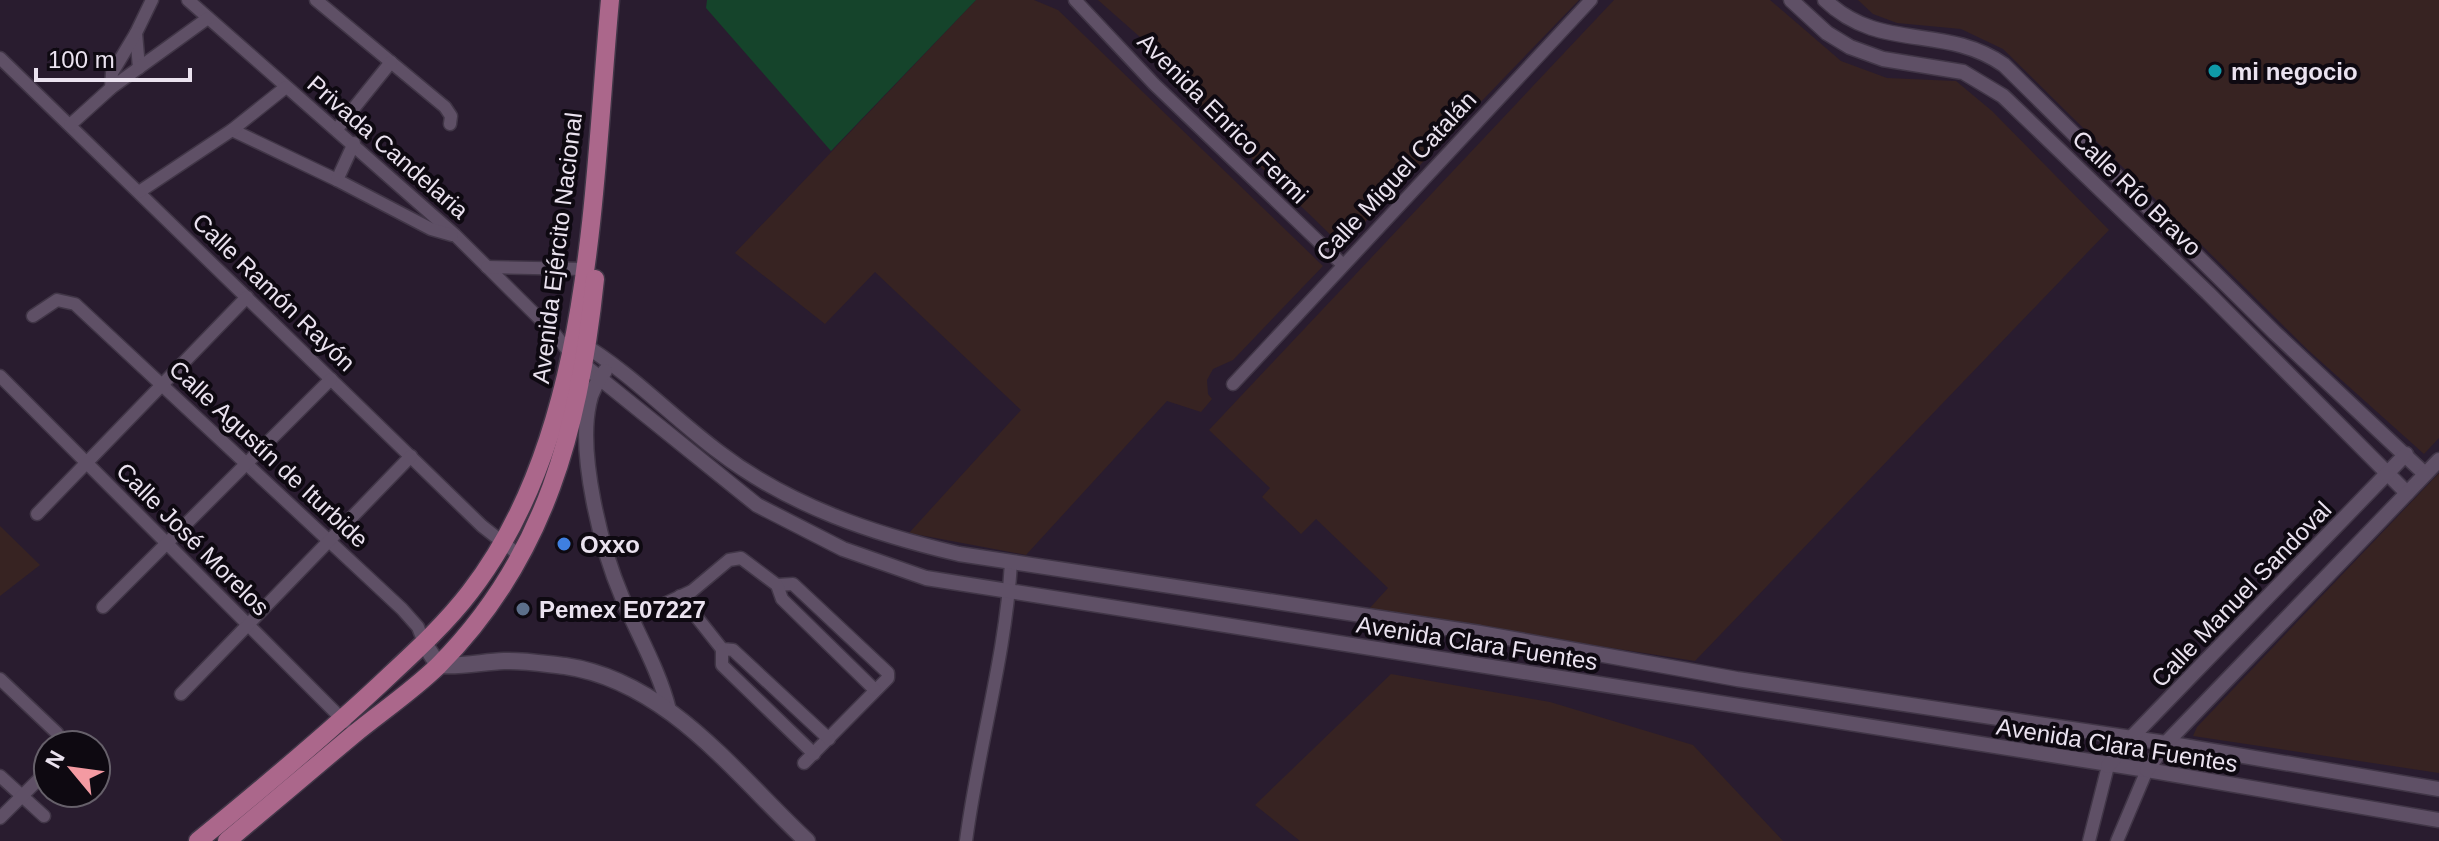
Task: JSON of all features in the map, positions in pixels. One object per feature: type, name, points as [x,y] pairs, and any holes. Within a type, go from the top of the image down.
[{"type":"main road","name":"Avenida Ejército Nacional","points":[[227,841],[349,727],[468,595],[525,502],[584,357],[584,269],[610,0]]},
{"type":"main road","name":"Avenida Ejército Nacional","points":[[198,841],[349,727],[395,704],[438,665],[490,601],[519,555],[557,473],[584,357],[622,0]]},
{"type":"main road","points":[[424,643],[438,665],[458,667],[509,661],[566,666],[624,683],[683,722],[807,841]]},
{"type":"street","points":[[111,88],[116,63],[136,33],[152,0]]},
{"type":"street","name":"Privada Candelaria","points":[[188,0],[354,143],[455,235],[554,333],[584,357]]},
{"type":"street","points":[[316,0],[445,107],[451,116],[450,124]]},
{"type":"street","name":"Avenida Enrico Fermi","points":[[1075,0],[1154,84],[1343,265]]},
{"type":"street","name":"Calle Miguel Catalán","points":[[1233,384],[1591,0]]},
{"type":"street","name":"Calle Río Bravo","points":[[1791,0],[1827,33],[1850,47],[1883,59],[1963,72],[2003,96],[2208,293],[2407,493]]},
{"type":"street","name":"Calle Río Bravo","points":[[1825,0],[1866,27],[1969,44],[1987,53],[2030,87],[2222,280],[2425,474]]},
{"type":"street","points":[[70,125],[111,88],[208,18]]},
{"type":"street","points":[[136,33],[139,68]]},
{"type":"street","name":"Calle Ramón Rayón","points":[[0,58],[411,456],[502,543],[519,555]]},
{"type":"street","points":[[337,129],[391,62]]},
{"type":"street","points":[[139,192],[232,130],[286,87]]},
{"type":"street","points":[[232,130],[431,229],[455,235]]},
{"type":"street","points":[[337,180],[354,143]]},
{"type":"street","points":[[487,267],[584,269]]},
{"type":"street","points":[[2208,293],[2222,280]]},
{"type":"street","points":[[37,514],[247,297]]},
{"type":"street","name":"Calle Agustín de Iturbide","points":[[33,316],[57,300],[75,304],[332,541],[402,609],[418,627],[424,643]]},
{"type":"street","points":[[610,364],[584,357],[588,458],[603,534],[632,619],[664,691],[669,710]]},
{"type":"street","name":"Avenida Clara Fuentes","points":[[584,357],[610,364],[718,452],[806,505],[908,542],[1011,562],[1480,633],[1737,679],[2166,743],[2439,789]]},
{"type":"street","name":"Avenida Clara Fuentes","points":[[584,357],[721,478],[757,505],[801,530],[874,562],[926,578],[2147,770],[2439,820]]},
{"type":"street","points":[[103,607],[331,379]]},
{"type":"street","name":"Calle José Morelos","points":[[3,386],[87,464],[349,727]]},
{"type":"street","name":"Calle Manuel Sandoval","points":[[2108,766],[2130,739],[2406,454]]},
{"type":"street","points":[[181,694],[250,627],[411,456]]},
{"type":"street","name":"Calle Manuel Sandoval","points":[[2147,770],[2166,743],[2439,460]]},
{"type":"street","points":[[632,619],[680,596],[734,558],[741,558],[777,585],[782,599],[875,690]]},
{"type":"street","points":[[966,841],[1009,593],[1011,562]]},
{"type":"street","points":[[680,596],[722,649],[722,665],[809,759],[888,678],[887,672],[793,584],[777,585]]},
{"type":"street","points":[[722,649],[733,650],[829,739]]},
{"type":"street","points":[[0,679],[53,729]]},
{"type":"street","points":[[2089,841],[2108,766]]},
{"type":"street","points":[[2117,841],[2147,770]]},
{"type":"street","points":[[0,776],[44,816]]},
{"type":"street","points":[[0,818],[32,788]]},
{"type":"shaded area","points":[[976,0],[1034,0],[1058,10],[1323,266],[1233,360],[1213,369],[1207,380],[1208,394],[1212,399],[1201,412],[1167,401],[1026,555],[909,533],[1021,410],[875,272],[825,324],[735,253]]},
{"type":"shaded area","points":[[1098,0],[1579,0],[1342,246],[1206,114],[1182,74]]},
{"type":"shaded area","points":[[1614,0],[1770,0],[1841,61],[1887,78],[1956,81],[1992,111],[2109,230],[1695,661],[1368,610],[1388,588],[1316,519],[1301,534],[1262,497],[1270,488],[1209,430]]},
{"type":"shaded area","points":[[1858,0],[2439,0],[2439,438],[2424,454],[2308,350],[2003,49],[1961,29],[1897,23],[1873,14]]},
{"type":"shaded area","points":[[2439,473],[2439,773],[2193,736],[2197,727]]},
{"type":"shaded area","points":[[0,526],[40,565],[0,596]]},
{"type":"shaded area","points":[[1391,674],[1550,702],[1693,745],[1783,841],[1300,841],[1255,805]]},
{"type":"green space","points":[[707,0],[976,0],[831,151],[706,8]]},
{"type":"place","name":"mi negocio","points":[[2215,71]]},
{"type":"place","name":"Oxxo","points":[[564,544]]},
{"type":"place","name":"Pemex E07227","points":[[523,609]]}]
